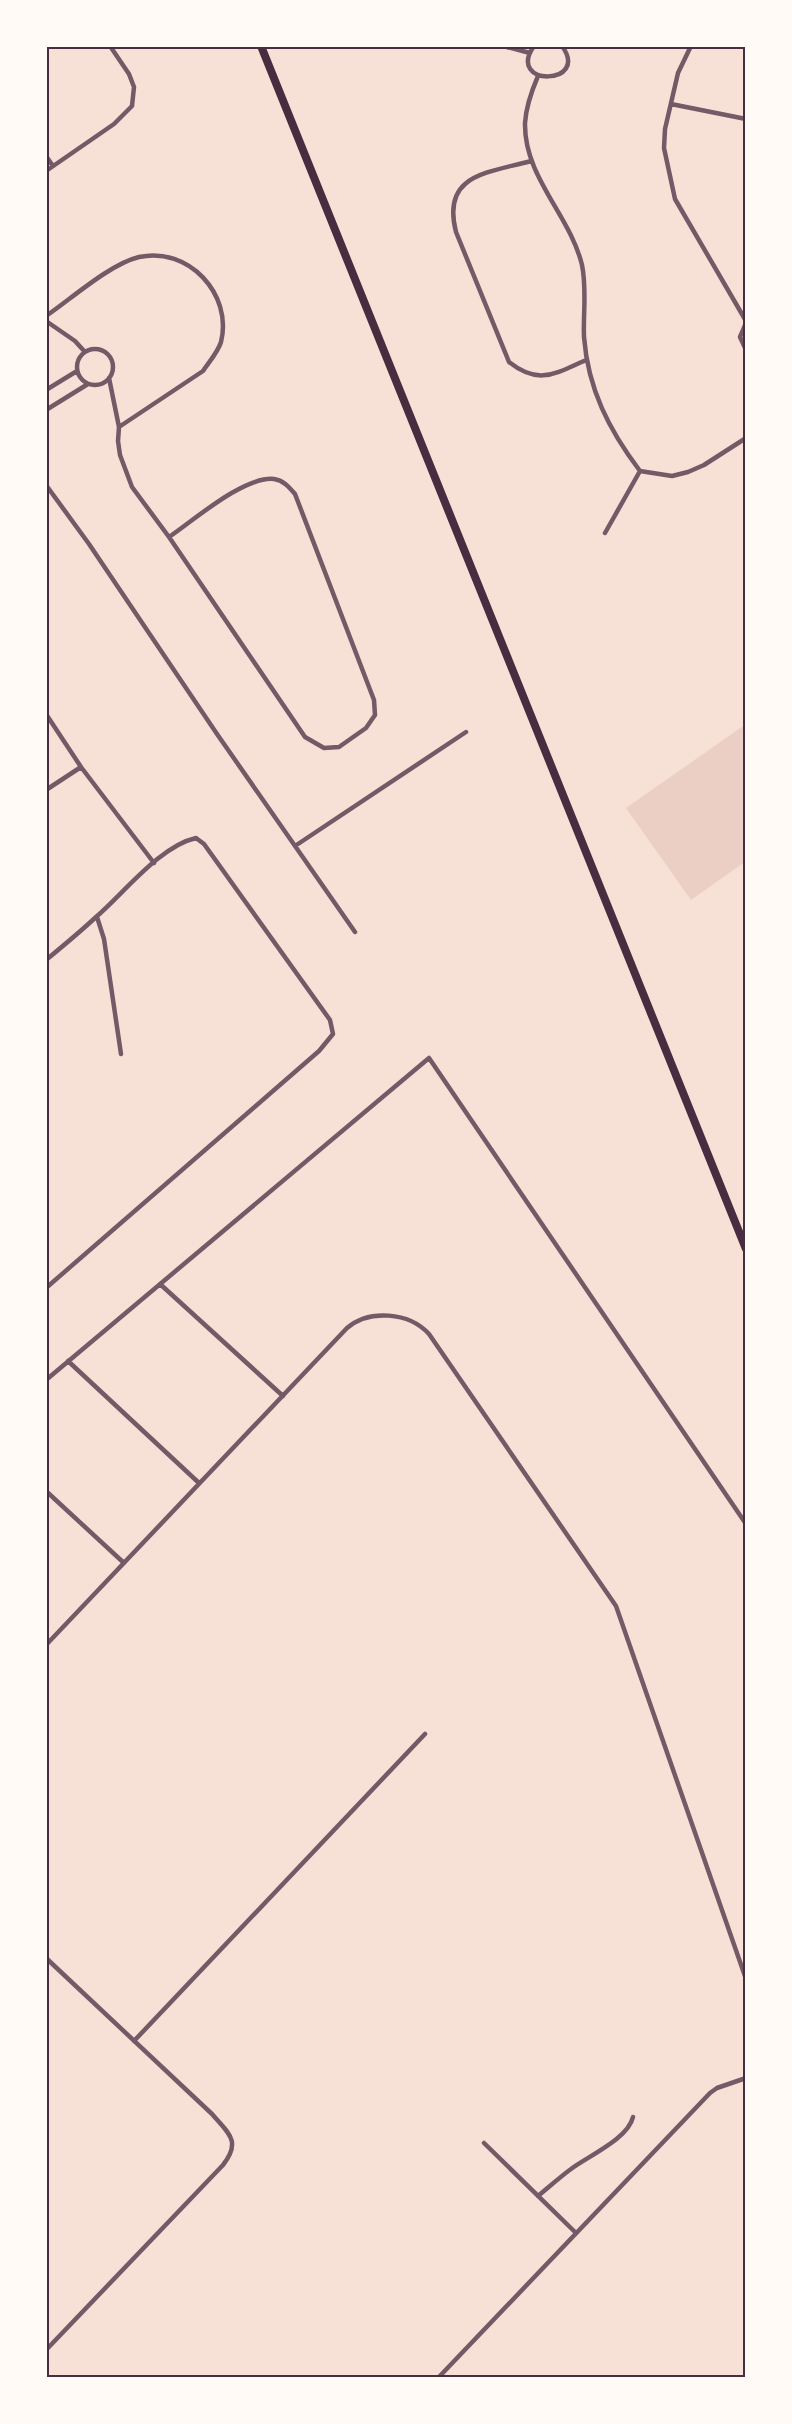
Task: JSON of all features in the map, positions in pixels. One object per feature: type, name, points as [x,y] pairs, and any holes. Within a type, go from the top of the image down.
[{"type":"highway","points":[[261,46],[746,1250]]},
{"type":"street","points":[[46,171],[114,124],[132,106],[134,87],[110,46]]},
{"type":"street","points":[[503,46],[530,53]]},
{"type":"street","points":[[534,46],[530,53],[530,66],[538,76],[550,78],[561,73],[566,62],[567,56],[562,46]]},
{"type":"street","points":[[692,46],[678,73],[665,129],[664,148],[675,200],[746,322],[740,336],[746,350]]},
{"type":"street","points":[[538,76],[530,96],[525,123],[531,161],[568,226],[582,266],[586,360],[599,406],[619,443],[640,471],[672,476],[704,465],[746,438]]},
{"type":"street","points":[[671,104],[746,119]]},
{"type":"street","points":[[46,156],[54,166]]},
{"type":"street","points":[[531,161],[479,176],[463,184],[453,199],[451,215],[456,232],[509,362],[523,373],[548,377],[586,360]]},
{"type":"street","points":[[46,316],[114,267],[139,257],[162,257],[193,267],[213,287],[223,316],[221,342],[213,357],[203,371],[119,427]]},
{"type":"street","points":[[46,321],[75,341],[85,352]]},
{"type":"street","points":[[88,384],[79,376],[77,371],[78,359],[85,352],[99,349],[109,356],[113,367],[109,378],[119,427],[120,455],[132,487],[169,537],[306,737],[324,748],[338,747],[366,728],[375,715],[374,700],[295,494],[286,484],[274,479],[257,481],[241,488],[169,537]]},
{"type":"street","points":[[46,390],[77,371]]},
{"type":"street","points":[[46,410],[88,384],[99,384],[109,378]]},
{"type":"street","points":[[605,533],[640,471]]},
{"type":"street","points":[[46,485],[89,544],[355,932]]},
{"type":"street","points":[[46,714],[81,766],[154,863]]},
{"type":"street","points":[[295,846],[466,732]]},
{"type":"street","points":[[46,790],[81,766]]},
{"type":"street","points":[[46,960],[97,917],[154,863],[186,841],[196,838],[204,844],[330,1020],[333,1034],[319,1051],[46,1288]]},
{"type":"street","points":[[97,917],[104,939],[121,1054]]},
{"type":"street","points":[[46,1380],[429,1058],[746,1524]]},
{"type":"street","points":[[160,1284],[283,1396]]},
{"type":"street","points":[[46,1645],[347,1328],[360,1318],[373,1315],[403,1318],[421,1325],[616,1606],[746,1979]]},
{"type":"street","points":[[68,1361],[199,1483]]},
{"type":"street","points":[[46,1491],[124,1562]]},
{"type":"street","points":[[134,2041],[424,1734]]},
{"type":"street","points":[[46,1958],[212,2114],[231,2137],[233,2144],[232,2152],[223,2165],[46,2350]]},
{"type":"street","points":[[438,2378],[710,2093],[717,2088],[746,2078]]},
{"type":"street","points":[[538,2196],[567,2172],[623,2134],[628,2129],[633,2117]]},
{"type":"street","points":[[484,2143],[576,2233]]},
{"type":"shaded area","points":[[746,724],[746,861],[691,900],[626,808]]}]
